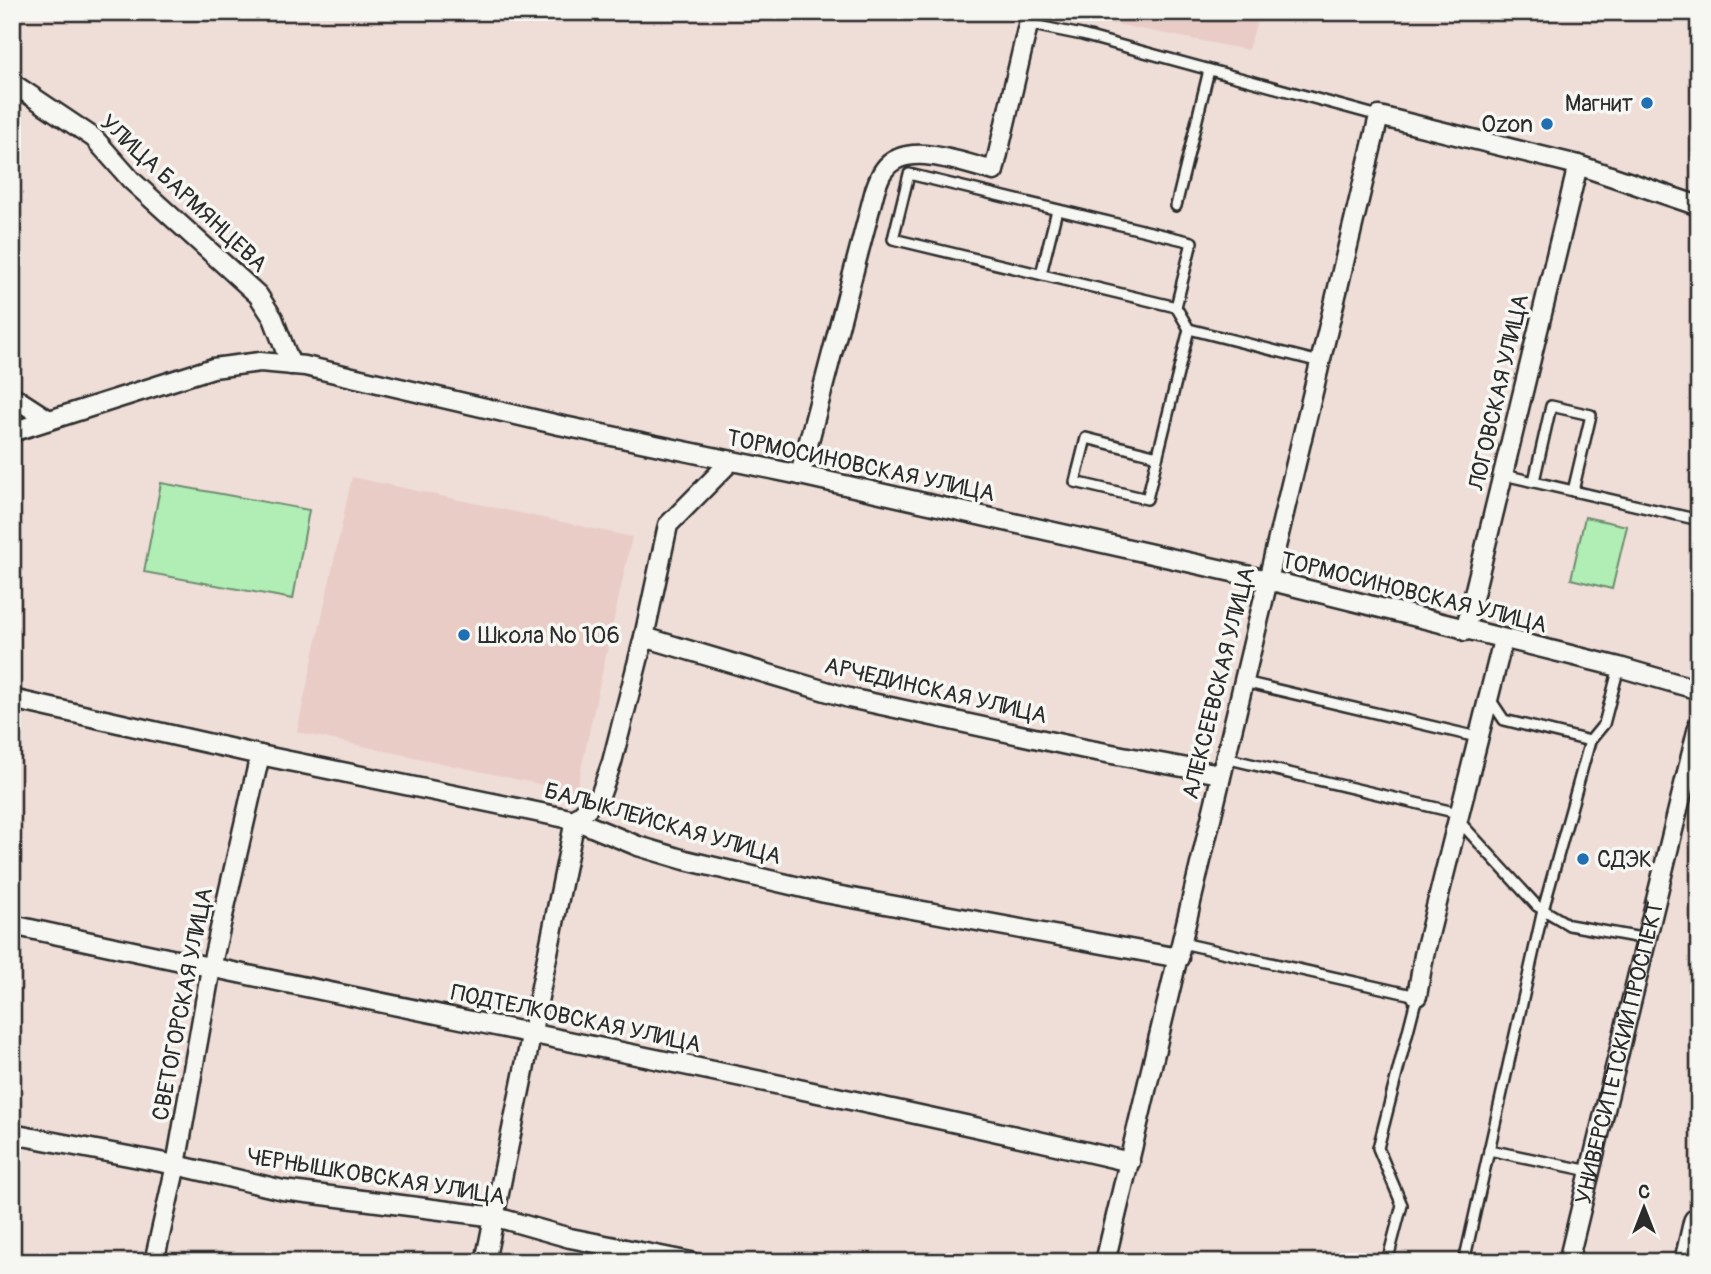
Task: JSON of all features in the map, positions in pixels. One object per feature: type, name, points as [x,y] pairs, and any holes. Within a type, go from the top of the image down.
[{"type":"highway","points":[[1690,1262],[1699,1223]]},
{"type":"street","points":[[800,475],[875,190],[884,169],[898,159],[922,153],[993,171],[1030,18]]},
{"type":"street","name":"УЛИЦА БАРМЯНЦЕВА","points":[[12,83],[94,138],[131,180],[258,295],[273,318],[291,365]]},
{"type":"street","points":[[1379,116],[1577,165],[1699,206]]},
{"type":"street","name":"АЛЕКСЕЕВСКАЯ УЛИЦА","points":[[1105,1262],[1379,116]]},
{"type":"street","name":"ЛОГОВСКАЯ УЛИЦА","points":[[1465,631],[1577,165]]},
{"type":"street","name":"ТОРМОСИНОВСКАЯ УЛИЦА","points":[[12,432],[213,368],[260,362],[291,365],[397,386],[559,425],[800,475],[1268,580],[1465,631],[1619,667],[1699,690]]},
{"type":"street","points":[[12,396],[49,420]]},
{"type":"street","points":[[485,1262],[575,820],[600,796],[612,762],[644,637],[668,525],[731,461]]},
{"type":"street","name":"АРЧЕДИНСКАЯ УЛИЦА","points":[[644,637],[849,698],[1085,749],[1222,766]]},
{"type":"street","points":[[1417,996],[1424,955],[1487,695],[1503,640]]},
{"type":"street","name":"БАЛЫКЛЕЙСКАЯ УЛИЦА","points":[[12,699],[260,755],[575,820],[638,846],[685,860],[825,893],[1181,951]]},
{"type":"street","name":"УНИВЕРСИТЕТСКИЙ ПРОСПЕКТ","points":[[1568,1262],[1699,723]]},
{"type":"street","name":"СВЕТОГОРСКАЯ УЛИЦА","points":[[154,1262],[176,1165],[211,968],[260,755]]},
{"type":"street","name":"ПОДТЕЛКОВСКАЯ УЛИЦА","points":[[12,925],[984,1128],[1130,1162]]},
{"type":"street","name":"ЧЕРНЫШКОВСКАЯ УЛИЦА","points":[[12,1134],[176,1165],[283,1190],[496,1217],[570,1238],[691,1262]]},
{"type":"lane","points":[[1030,18],[1082,35],[1379,116]]},
{"type":"lane","points":[[1176,206],[1209,70]]},
{"type":"lane","points":[[988,193],[993,171]]},
{"type":"lane","points":[[1158,456],[1086,438],[1075,482],[1147,499],[1158,456],[1189,329],[1177,307],[1192,242],[909,174],[893,239],[1177,307]]},
{"type":"lane","points":[[1041,274],[1057,210]]},
{"type":"lane","points":[[1189,329],[1320,362]]},
{"type":"lane","points":[[1534,481],[1552,406],[1591,415],[1573,491]]},
{"type":"lane","points":[[1504,475],[1699,520]]},
{"type":"lane","points":[[1464,1262],[1543,910],[1590,741],[1604,724],[1619,667]]},
{"type":"lane","points":[[1244,682],[1477,737]]},
{"type":"lane","points":[[1487,695],[1504,720],[1590,741]]},
{"type":"lane","points":[[1222,766],[1458,816],[1543,910],[1569,925],[1647,939]]},
{"type":"lane","points":[[1181,951],[1417,996],[1378,1148],[1402,1205],[1387,1262]]},
{"type":"lane","points":[[1489,1150],[1590,1171]]},
{"type":"shaded area","points":[[1054,12],[1260,12],[1248,50]]},
{"type":"shaded area","name":"Школа № 106","points":[[352,477],[632,537],[576,792],[297,732]]},
{"type":"green space","points":[[161,483],[309,510],[293,599],[144,572]]},
{"type":"green space","points":[[1585,517],[1627,526],[1612,589],[1571,579]]},
{"type":"place","name":"Магнит","points":[[1647,103]]},
{"type":"place","name":"Ozon","points":[[1547,124]]},
{"type":"place","name":"Школа № 106","points":[[464,635]]},
{"type":"place","name":"СДЭК","points":[[1583,859]]}]
